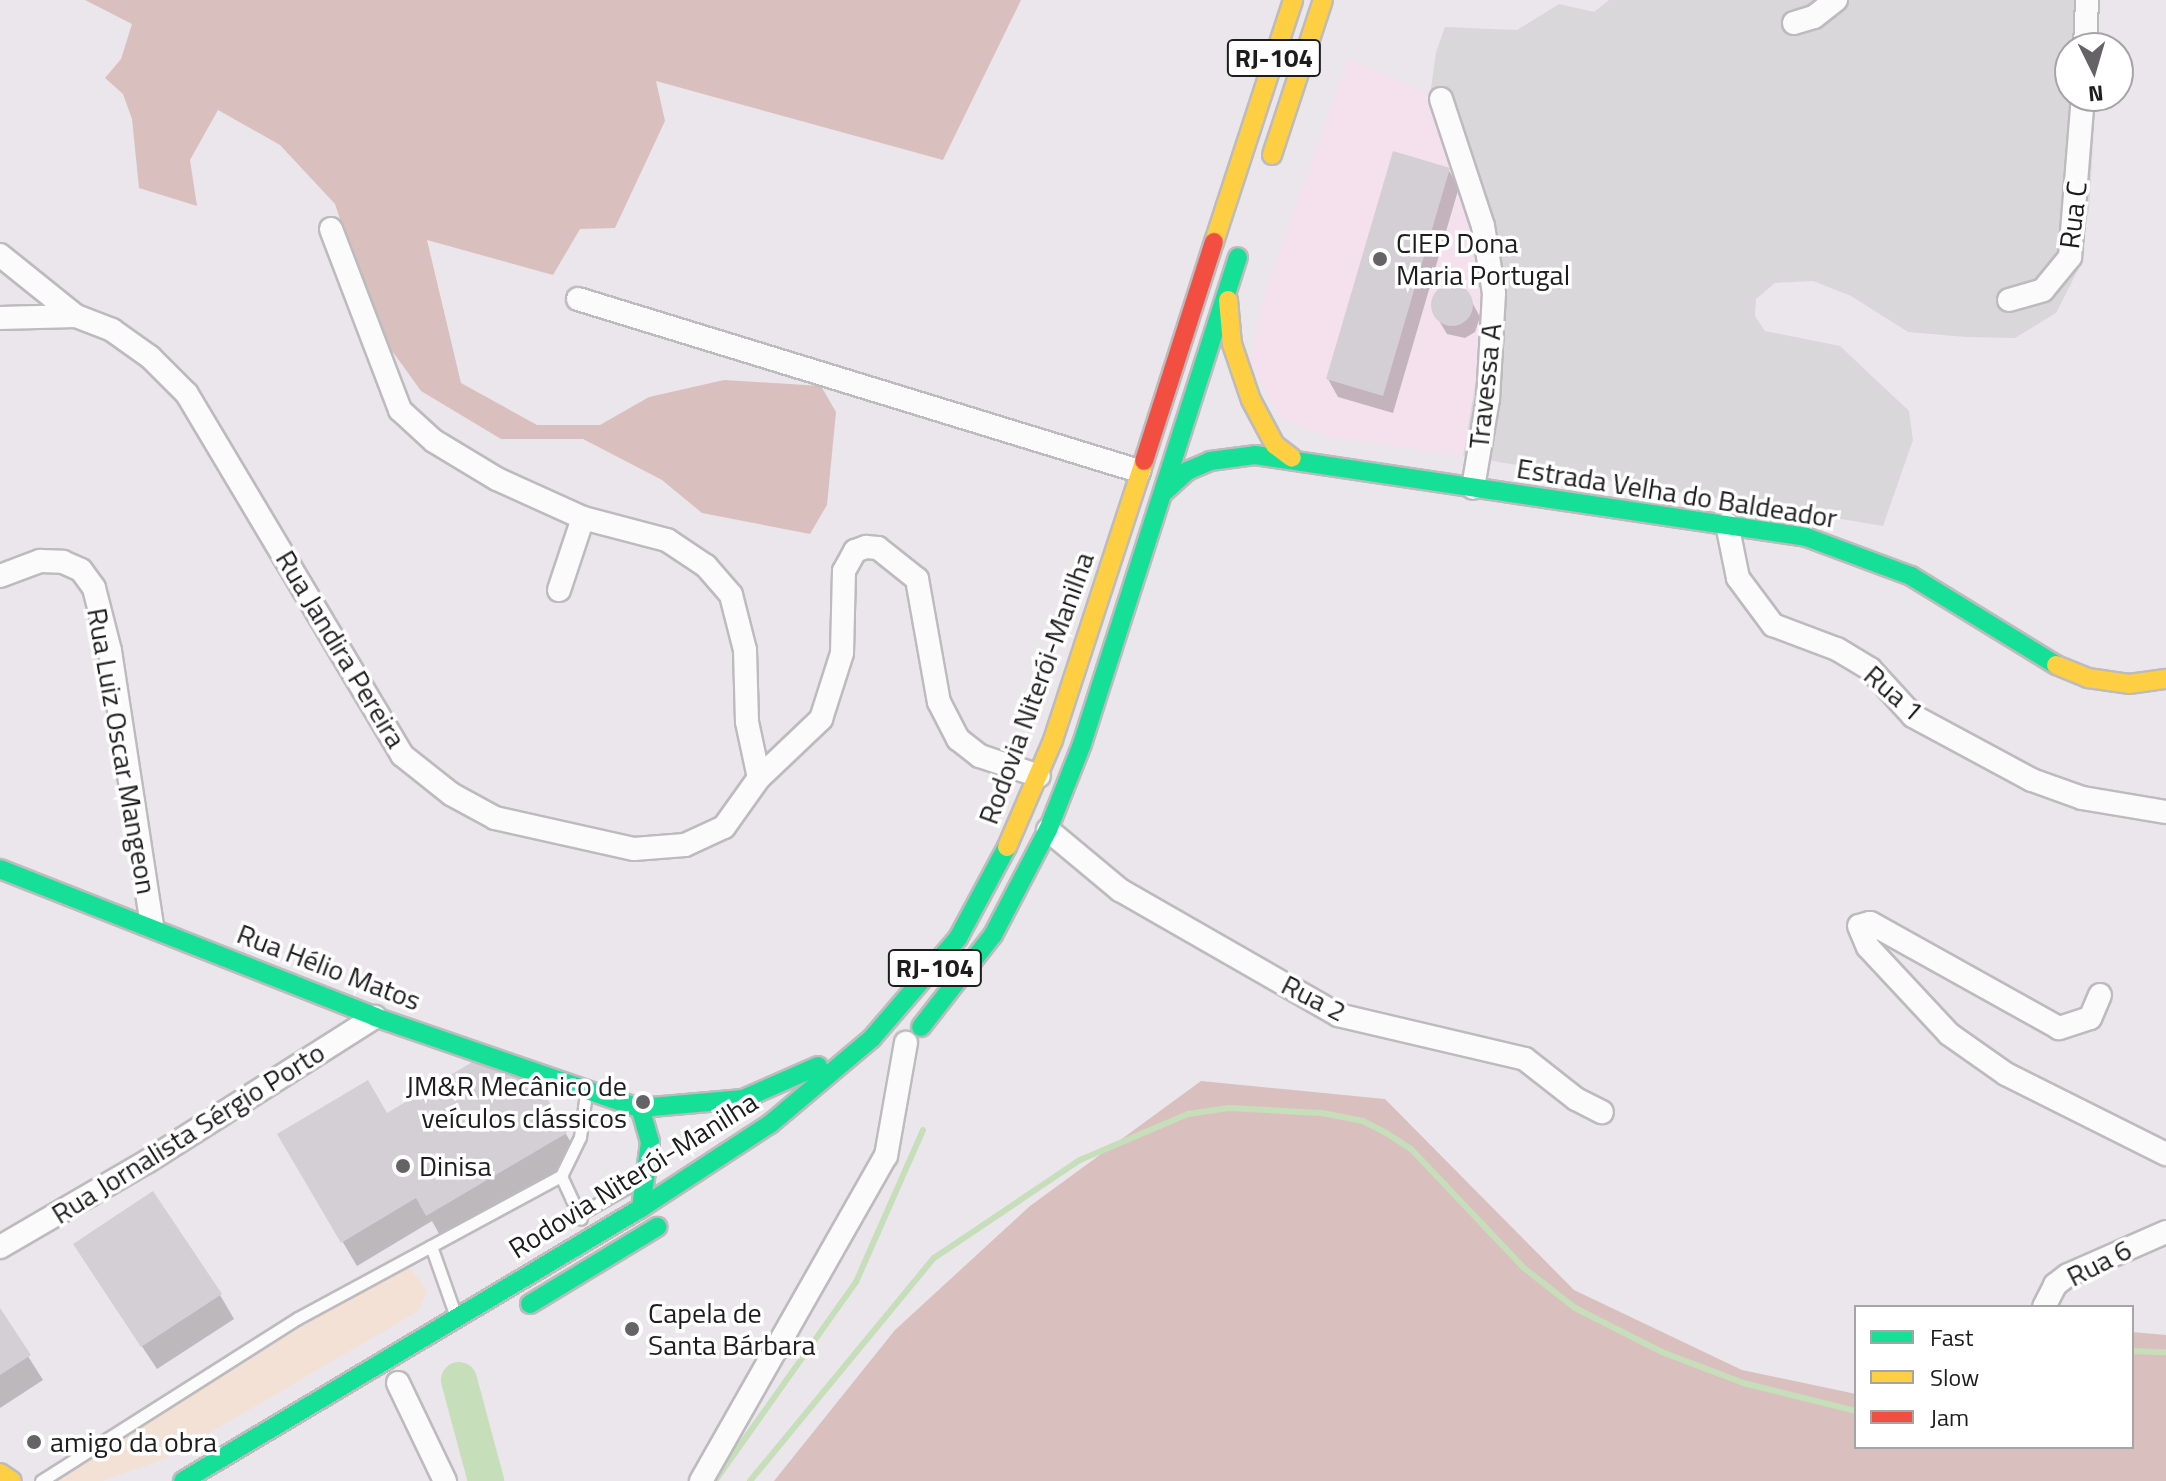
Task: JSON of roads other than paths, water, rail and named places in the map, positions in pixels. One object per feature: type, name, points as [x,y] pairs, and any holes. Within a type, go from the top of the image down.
[{"type":"main road","name":"Rodovia Niterói-Manilha","points":[[183,1481],[457,1319],[588,1236],[641,1208],[770,1124],[872,1038],[958,938],[991,885],[1039,776],[1293,0]]},
{"type":"main road","name":"RJ-104","points":[[1267,169],[1323,0]]},
{"type":"main road","name":"Rodovia Niterói-Manilha","points":[[883,1064],[906,1043],[993,935],[1048,830],[1082,744],[1243,241]]},
{"type":"main road","points":[[1229,284],[1227,316],[1240,373],[1262,425],[1292,458]]},
{"type":"main road","name":"Estrada Velha do Baldeador","points":[[1164,492],[1187,471],[1230,456],[1292,458],[1473,488],[1727,524],[1851,550],[1911,576],[2048,661],[2088,678],[2129,684],[2166,679]]},
{"type":"main road","name":"Rua Hélio Matos","points":[[0,869],[152,925],[375,1017],[640,1108]]},
{"type":"main road","points":[[641,1208],[650,1142],[640,1108],[743,1099],[872,1038]]},
{"type":"main road","name":"Rodovia Niterói-Manilha","points":[[507,1317],[679,1213]]},
{"type":"main road","points":[[0,1473],[11,1481]]},
{"type":"street","points":[[1794,23],[1836,0]]},
{"type":"street","points":[[2086,32],[2087,0]]},
{"type":"street","name":"Travessa A","points":[[1441,99],[1483,226],[1494,293],[1488,399],[1473,488]]},
{"type":"street","name":"Rua C","points":[[2009,300],[2043,290],[2070,257],[2082,112]]},
{"type":"street","points":[[331,229],[400,410],[434,441],[497,479],[583,518],[667,540],[706,566],[731,595],[745,650],[747,722],[759,778]]},
{"type":"street","name":"Rua Jandira Pereira","points":[[0,255],[76,316],[112,330],[150,357],[187,394],[309,591],[381,725],[402,755],[451,794],[495,818],[634,849],[685,845],[724,827],[759,778],[821,719],[842,653],[844,571],[855,551],[866,547],[878,548],[917,579],[939,702],[958,739],[989,760],[1039,776]]},
{"type":"street","points":[[578,299],[1139,471]]},
{"type":"street","points":[[0,318],[76,316]]},
{"type":"street","points":[[559,590],[583,518]]},
{"type":"street","name":"Rua 1","points":[[1727,524],[1738,578],[1773,625],[1837,649],[1870,669],[1913,716],[2032,780],[2082,798],[2166,812]]},
{"type":"street","name":"Rua Luiz Oscar Mangeon","points":[[0,576],[40,561],[63,562],[81,570],[94,588],[110,651],[152,925]]},
{"type":"street","name":"Rua 2","points":[[1048,830],[1120,890],[1338,1015],[1525,1059],[1576,1099],[1602,1112]]},
{"type":"street","points":[[2100,995],[2090,1018],[2059,1028],[1870,923],[1859,926],[1868,947],[1949,1034],[2006,1074],[2166,1154]]},
{"type":"street","name":"Rua Jornalista Sérgio Porto","points":[[0,1247],[148,1161],[375,1017]]},
{"type":"street","points":[[701,1481],[886,1156],[906,1043]]},
{"type":"street","name":"Rua 6","points":[[2045,1305],[2055,1285],[2068,1275],[2166,1232]]},
{"type":"street","points":[[398,1382],[445,1481]]},
{"type":"lane","points":[[41,1481],[298,1318],[561,1176],[580,1137],[586,1089]]},
{"type":"lane","points":[[561,1176],[588,1236]]},
{"type":"lane","points":[[578,1215],[647,1176]]},
{"type":"lane","points":[[431,1246],[457,1319]]},
{"type":"waterway","points":[[750,1481],[934,1258],[1080,1160],[1188,1114],[1229,1108],[1322,1113],[1363,1121],[1411,1149],[1524,1268],[1575,1308],[1662,1352],[1743,1383],[1854,1411]]},
{"type":"waterway","points":[[715,1481],[856,1282],[923,1130]]},
{"type":"waterway","points":[[2134,1351],[2166,1352]]},
{"type":"waterway","points":[[459,1380],[486,1481]]},
{"type":"place","name":"CIEP Dona Maria Portugal","points":[[1380,259]]},
{"type":"place","name":"JM&R Mecânico de veículos clássicos","points":[[643,1102]]},
{"type":"place","name":"Dinisa","points":[[403,1166]]},
{"type":"place","name":"Capela de Santa Bárbara","points":[[632,1329]]},
{"type":"place","name":"amigo da obra","points":[[34,1442]]}]
